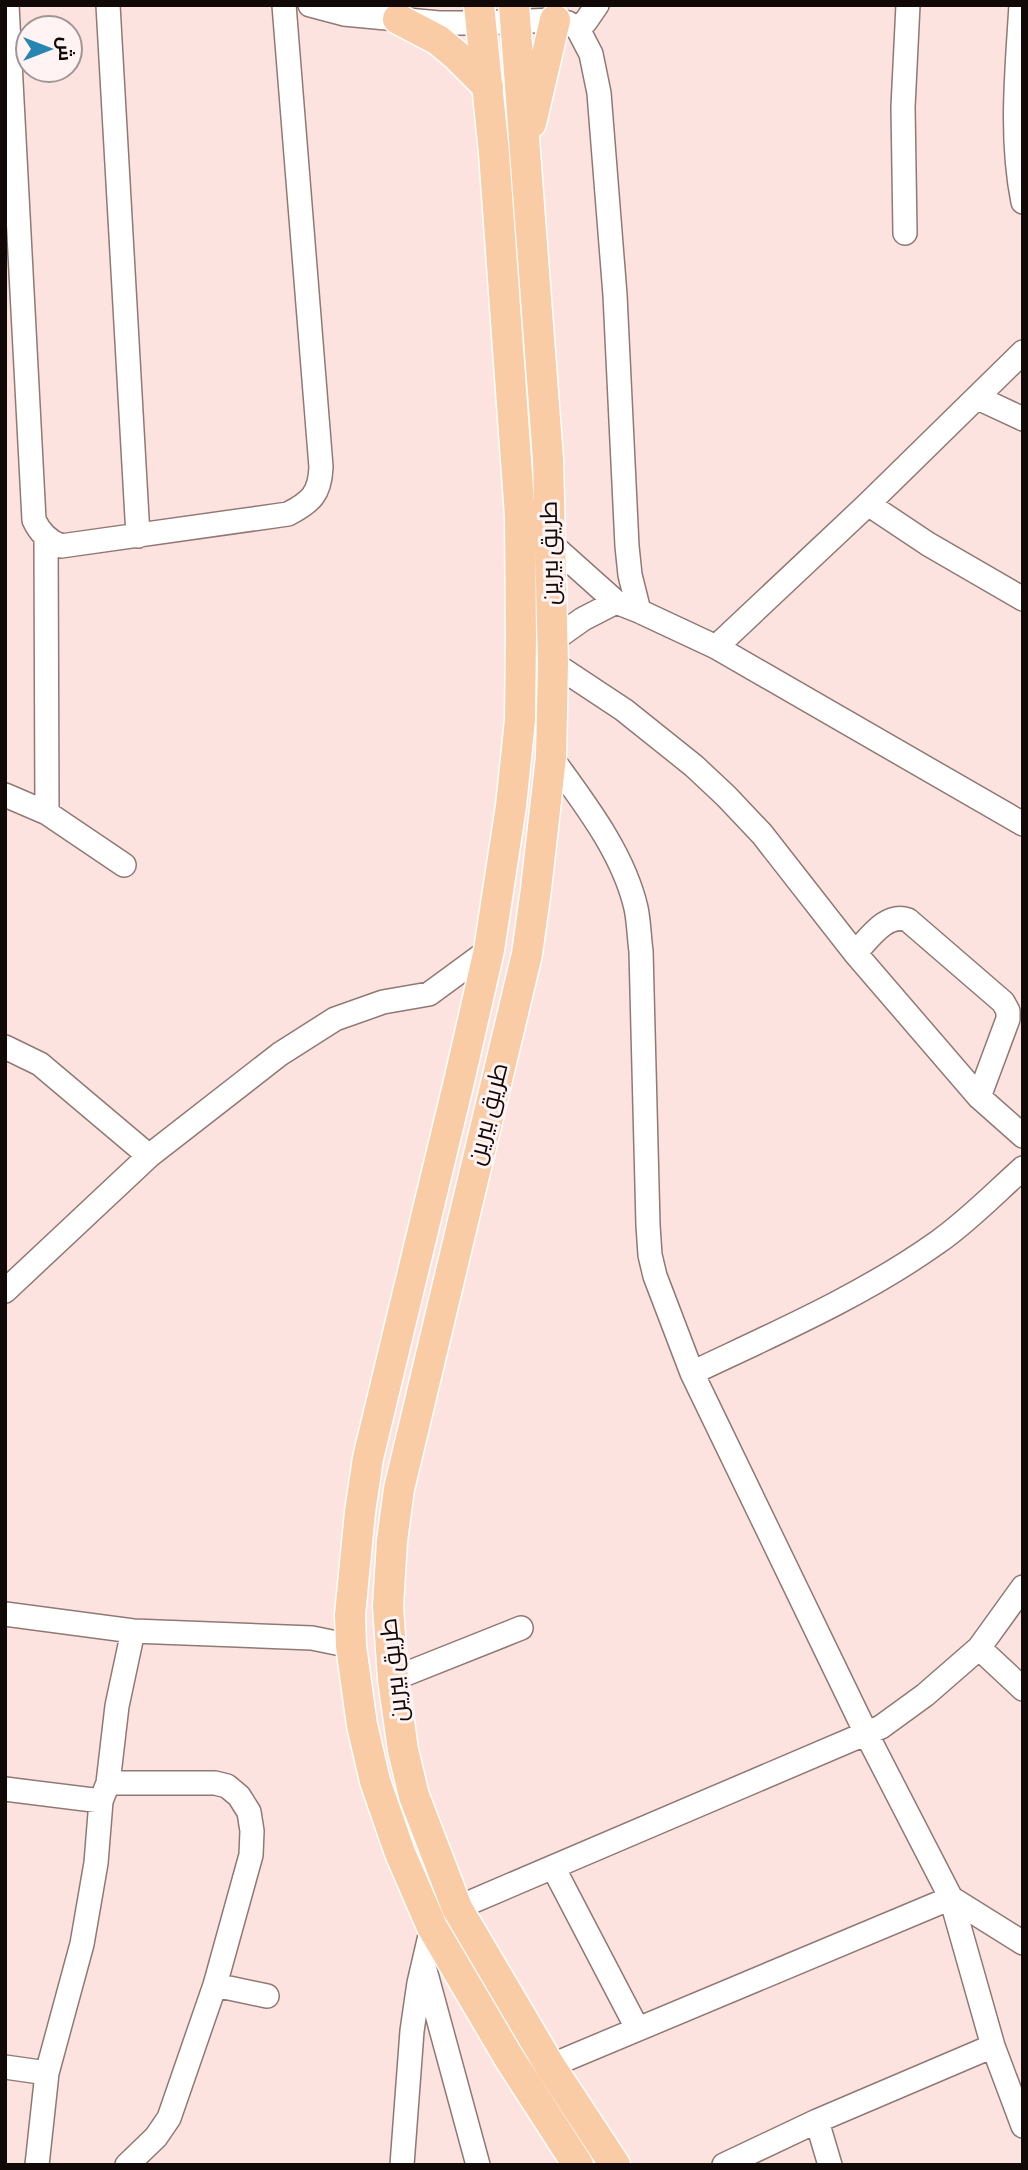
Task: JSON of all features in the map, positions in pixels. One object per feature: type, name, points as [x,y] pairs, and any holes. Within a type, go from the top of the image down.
[{"type":"main road","name":"طريق بيرين","points":[[479,14],[488,88],[520,516],[520,720],[511,806],[489,950],[368,1458],[350,1615],[351,1646],[362,1725],[374,1781],[400,1853],[432,1927],[509,2058],[578,2165]]},
{"type":"main road","name":"طريق بيرين","points":[[515,14],[548,459],[551,757],[527,954],[399,1489],[392,1541],[388,1606],[393,1679],[403,1750],[414,1796],[457,1908],[550,2066],[615,2165]]},
{"type":"main road","points":[[525,151],[563,18]]},
{"type":"main road","points":[[398,19],[438,40],[488,88]]},
{"type":"street","points":[[7,5],[34,520],[38,530],[61,547],[288,514],[305,505],[320,483],[321,467],[284,5]]},
{"type":"street","points":[[108,5],[138,536]]},
{"type":"street","points":[[310,5],[344,15],[398,19],[515,14],[586,21],[597,5]]},
{"type":"street","points":[[905,233],[903,107],[908,5]]},
{"type":"street","points":[[1021,5],[1015,135],[1023,202]]},
{"type":"street","points":[[563,18],[591,54],[599,93],[615,295],[627,546],[639,611]]},
{"type":"street","points":[[716,648],[1023,352]]},
{"type":"street","points":[[978,398],[1023,419]]},
{"type":"street","points":[[868,504],[928,544],[1023,599]]},
{"type":"street","points":[[46,537],[47,813]]},
{"type":"street","points":[[550,543],[615,602],[716,648],[1023,824]]},
{"type":"street","points":[[615,602],[575,624],[552,652],[694,766],[726,796],[762,834],[855,953],[979,1097],[1023,1136]]},
{"type":"street","points":[[551,757],[600,827],[626,878],[636,909],[641,951],[650,1255],[655,1276],[692,1373],[867,1735],[951,1898],[993,2046],[1023,2126]]},
{"type":"street","points":[[5,795],[47,813],[124,865]]},
{"type":"street","points":[[855,953],[893,918],[908,920],[1003,1002],[1008,1011],[1008,1019],[979,1097]]},
{"type":"street","points":[[5,1291],[149,1156],[281,1054],[335,1018],[383,1002],[429,994],[489,950]]},
{"type":"street","points":[[5,1047],[40,1064],[149,1156]]},
{"type":"street","points":[[692,1373],[844,1300],[914,1259],[959,1226],[1023,1168]]},
{"type":"street","points":[[457,1908],[867,1735],[925,1695],[979,1648],[1023,1587]]},
{"type":"street","points":[[5,1614],[133,1631],[312,1639],[351,1646]]},
{"type":"street","points":[[312,1639],[350,1615]]},
{"type":"street","points":[[393,1679],[522,1628]]},
{"type":"street","points":[[37,2165],[47,2073],[82,1944],[117,1706],[133,1631]]},
{"type":"street","points":[[979,1648],[1023,1689]]},
{"type":"street","points":[[5,1789],[104,1792],[215,1783],[227,1786],[239,1796],[249,1812],[253,1831],[251,1855],[215,1985],[169,2118],[156,2137],[128,2165]]},
{"type":"street","points":[[553,1867],[638,2028]]},
{"type":"street","points":[[951,1898],[1023,1943]]},
{"type":"street","points":[[550,2066],[951,1898]]},
{"type":"street","points":[[402,2165],[412,2031],[432,1927]]},
{"type":"street","points":[[424,1964],[478,2165]]},
{"type":"street","points":[[215,1985],[267,1996]]},
{"type":"street","points":[[724,2165],[817,2120],[993,2046]]},
{"type":"street","points":[[5,2067],[47,2073]]},
{"type":"street","points":[[817,2120],[830,2165]]}]
